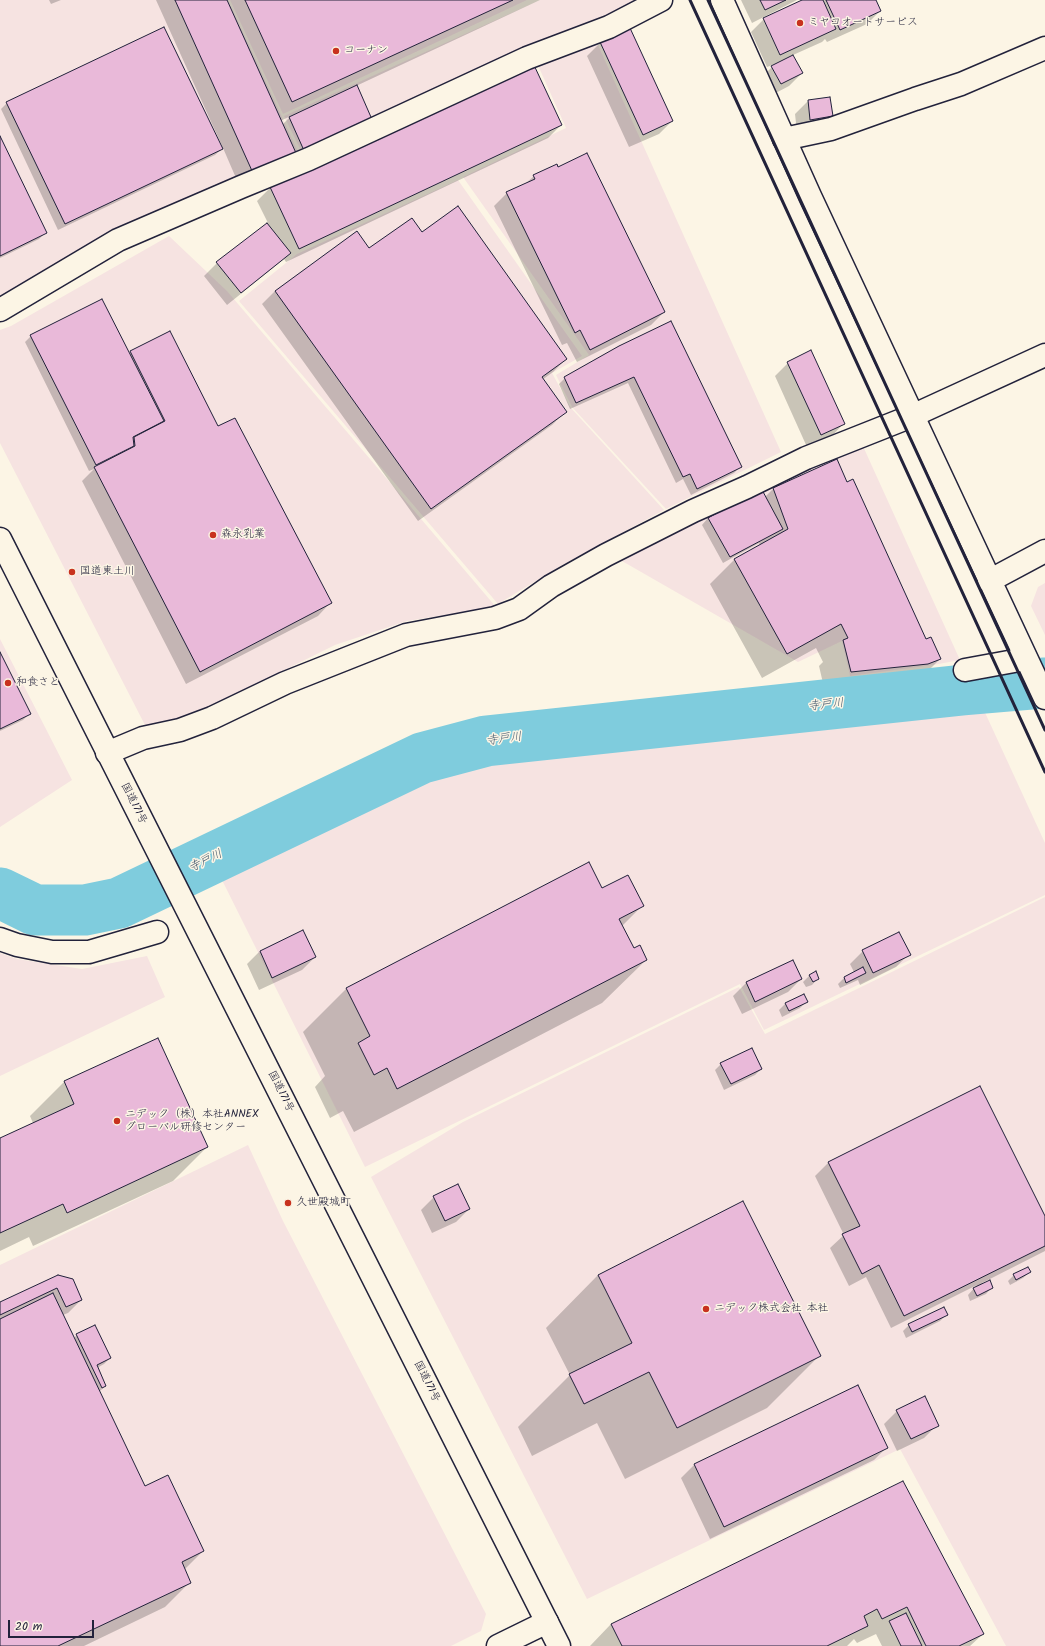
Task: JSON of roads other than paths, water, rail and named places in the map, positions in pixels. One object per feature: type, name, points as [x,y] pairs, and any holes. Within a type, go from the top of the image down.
[{"type":"main road","points":[[0,310],[118,240],[309,159],[527,58],[609,27],[661,0]]},
{"type":"main road","points":[[722,0],[784,139],[912,416],[1045,698]]},
{"type":"main road","points":[[784,139],[831,129],[961,84],[1045,48]]},
{"type":"main road","points":[[107,753],[144,738],[180,730],[212,718],[285,683],[406,635],[495,618],[519,609],[551,586],[606,555],[693,511],[747,487],[806,458],[912,416],[1045,355]]},
{"type":"main road","name":"国道171号","points":[[0,539],[559,1646]]},
{"type":"main road","points":[[989,581],[1045,551]]},
{"type":"main road","points":[[966,670],[1029,666]]},
{"type":"main road","points":[[0,939],[17,945],[52,952],[89,952],[157,932]]},
{"type":"main road","points":[[498,1646],[547,1622]]},
{"type":"waterway","name":"寺戸川","points":[[0,893],[35,910],[85,910],[119,903],[422,758],[486,741],[963,690],[1045,683]]},
{"type":"railway","points":[[690,0],[1045,772]]},
{"type":"railway","points":[[708,0],[1045,730]]},
{"type":"place","name":"ミヤコオートサービス","points":[[800,23]]},
{"type":"place","name":"コーナン","points":[[336,51]]},
{"type":"place","name":"森永乳業","points":[[213,535]]},
{"type":"place","name":"国道東土川","points":[[72,572]]},
{"type":"place","name":"和食さと","points":[[8,683]]},
{"type":"place","name":"ニデック（株）本社ANNEX グローバル研修センター","points":[[117,1121]]},
{"type":"place","name":"久世殿城町","points":[[288,1203]]},
{"type":"place","name":"ニデック株式会社 本社","points":[[706,1309]]}]
